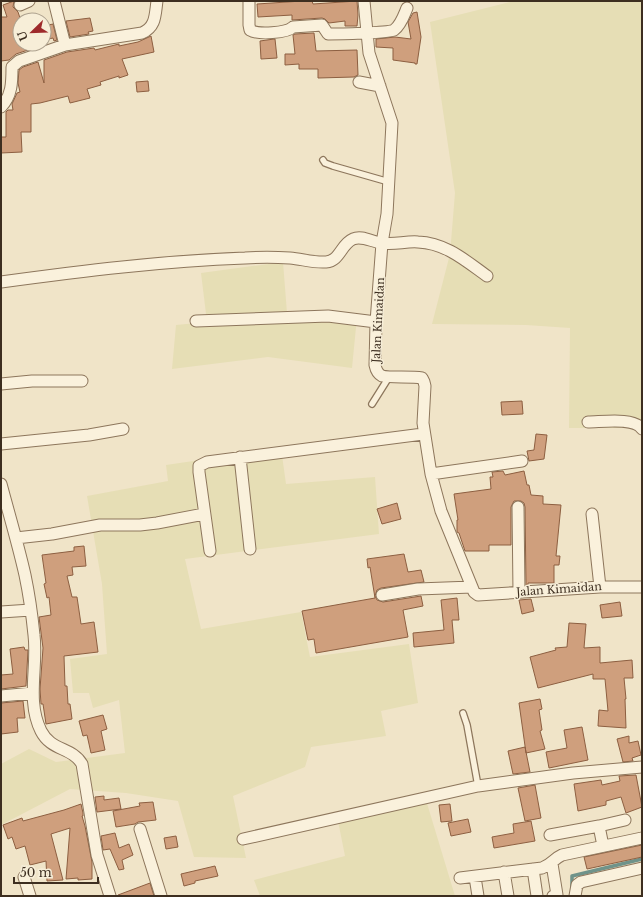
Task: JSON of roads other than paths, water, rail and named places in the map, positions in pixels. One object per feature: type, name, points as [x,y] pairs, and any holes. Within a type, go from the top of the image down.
[{"type":"street","points":[[54,1],[64,45]]},
{"type":"street","points":[[1,107],[9,96],[12,84],[12,67],[19,61],[64,45],[142,33],[152,27],[155,19],[157,1]]},
{"type":"street","points":[[249,1],[249,25],[250,30],[255,33],[276,32],[290,30],[293,27],[322,25],[328,34],[390,32],[400,24],[407,8]]},
{"type":"street","name":"Jalan Kimaidan","points":[[364,1],[369,53],[392,123],[387,214],[382,243],[376,322],[375,365],[376,370],[382,376],[422,378],[424,382],[422,423],[431,474],[441,512],[474,592],[478,595],[600,586],[642,587]]},
{"type":"street","points":[[359,82],[380,86]]},
{"type":"street","points":[[1,282],[192,261],[246,258],[288,258],[326,262],[333,260],[352,240],[359,238],[382,243],[418,242],[436,244],[452,251],[487,276]]},
{"type":"street","points":[[196,321],[328,316],[376,322]]},
{"type":"street","points":[[1,384],[32,381],[82,381]]},
{"type":"street","points":[[588,422],[629,422],[639,425],[642,429]]},
{"type":"street","points":[[1,444],[89,435],[124,429]]},
{"type":"street","points":[[210,550],[204,514],[199,466],[207,462],[240,457],[423,434]]},
{"type":"street","points":[[240,457],[250,549]]},
{"type":"street","points":[[431,474],[522,460]]},
{"type":"street","points":[[1,484],[16,538],[31,610],[34,637],[34,712],[46,739],[74,755],[82,764],[97,855],[110,896]]},
{"type":"street","points":[[518,507],[519,592]]},
{"type":"street","points":[[16,538],[100,526],[146,524],[204,514]]},
{"type":"street","points":[[592,514],[600,586]]},
{"type":"street","points":[[382,595],[418,589],[472,587]]},
{"type":"street","points":[[1,612],[31,610]]},
{"type":"street","points":[[1,696],[33,693]]},
{"type":"street","points":[[243,839],[478,786],[573,773],[642,767]]},
{"type":"street","points":[[550,835],[625,820]]},
{"type":"street","points":[[599,826],[603,846]]},
{"type":"street","points":[[140,829],[161,896]]},
{"type":"street","points":[[460,878],[542,868],[552,864],[557,857],[562,855],[642,838]]},
{"type":"street","points":[[552,864],[556,895],[553,896]]},
{"type":"street","points":[[575,896],[577,885],[581,882],[642,868]]},
{"type":"street","points":[[533,869],[537,896]]},
{"type":"street","points":[[504,872],[508,896]]},
{"type":"street","points":[[24,877],[30,896]]},
{"type":"street","points":[[475,877],[478,896]]},
{"type":"lane","points":[[323,160],[325,163],[333,166],[389,182]]},
{"type":"lane","points":[[372,404],[390,376]]},
{"type":"lane","points":[[463,713],[467,725],[478,786]]},
{"type":"waterway","points":[[572,887],[572,876],[642,859]]}]
